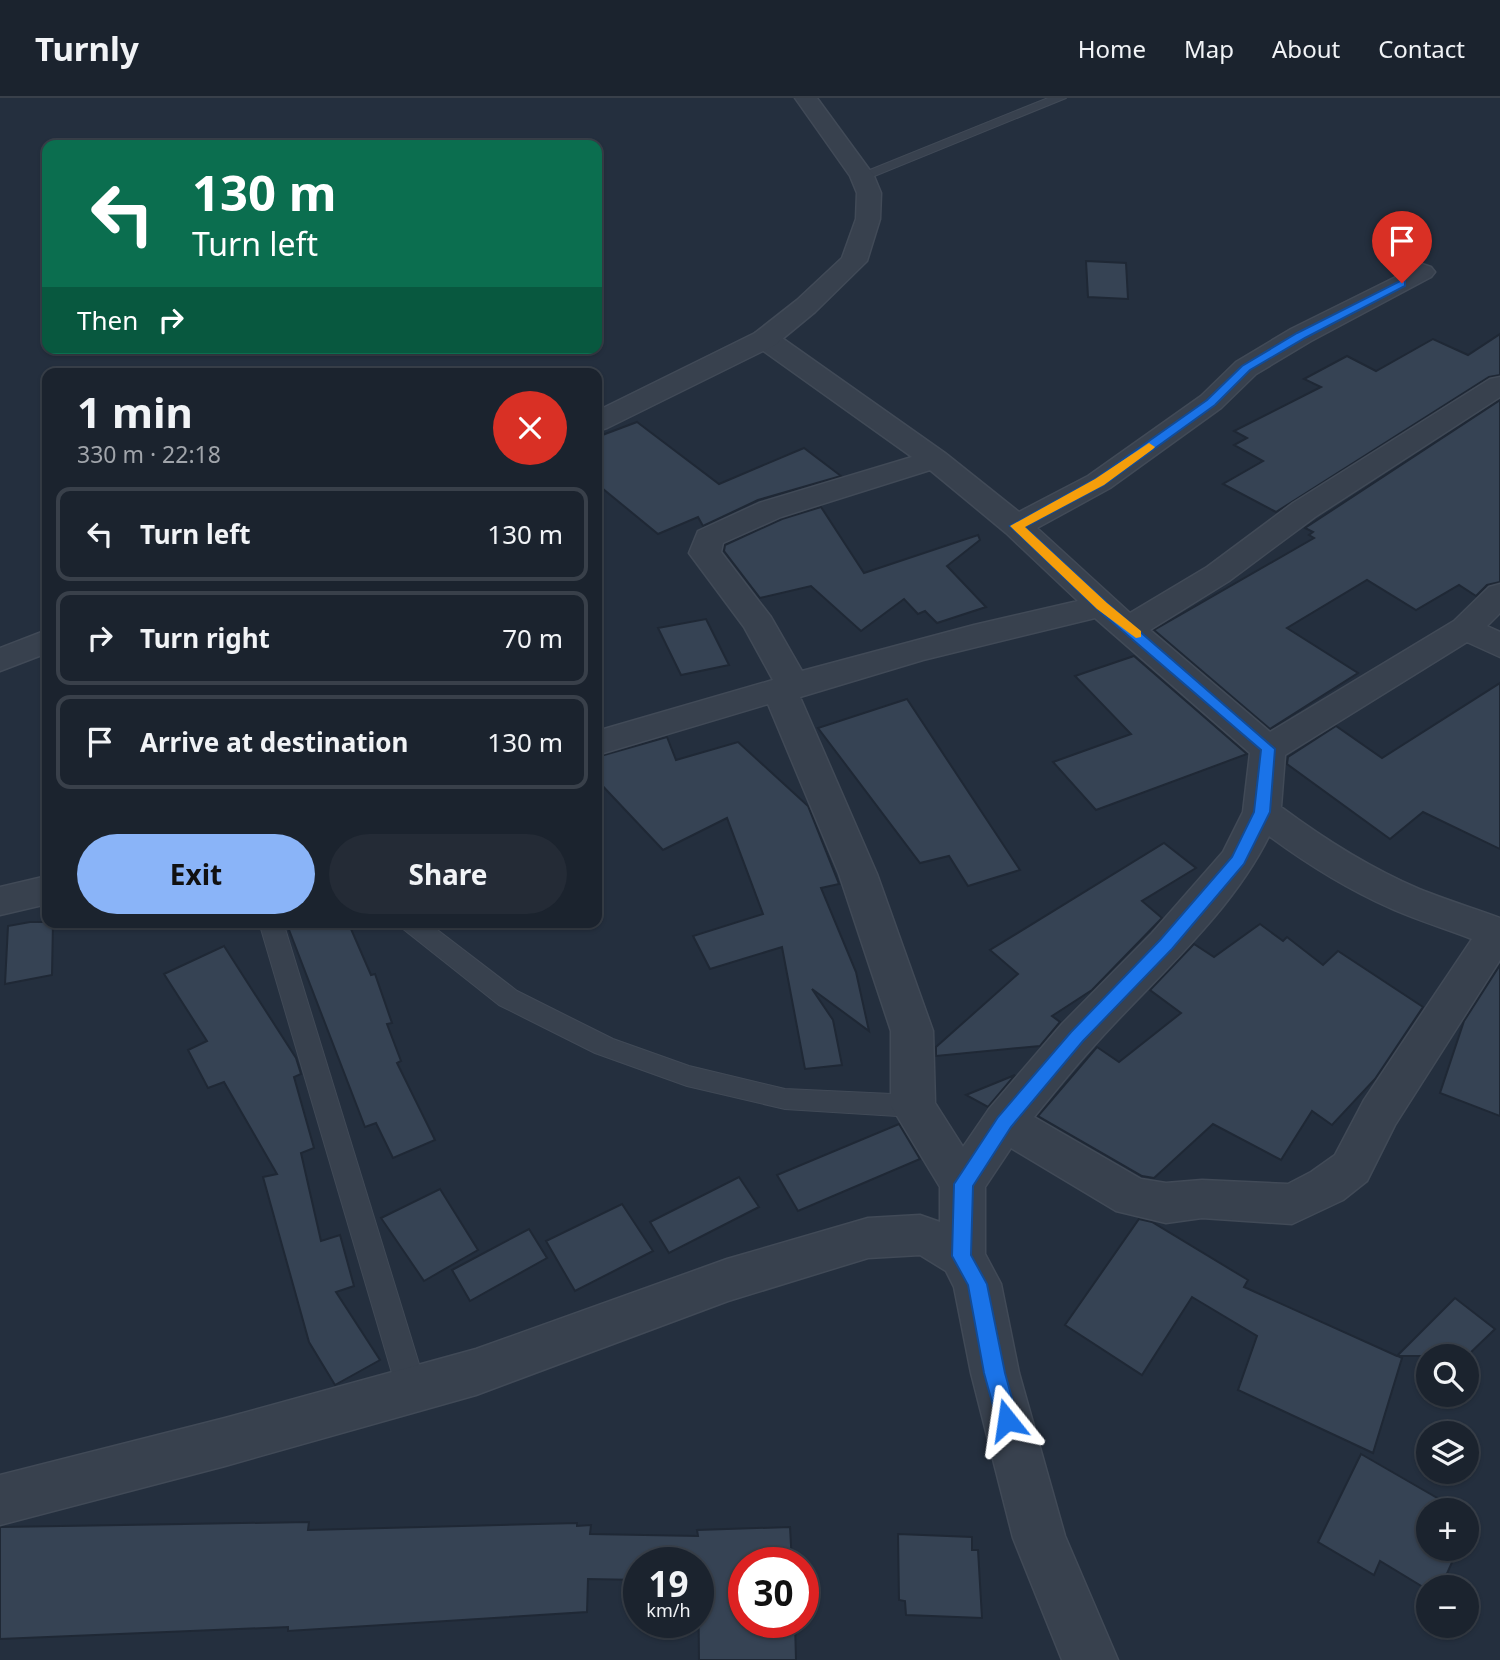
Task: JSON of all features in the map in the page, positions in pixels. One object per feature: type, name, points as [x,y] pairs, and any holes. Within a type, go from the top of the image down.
[{"type":"street","points":[[602,420],[765,339],[806,306],[854,261],[868,219],[869,193],[862,176],[806,98]]},
{"type":"street","points":[[1017,526],[1099,482],[1211,402],[1246,368],[1301,335],[1422,272]]},
{"type":"street","points":[[765,339],[935,459],[1017,526],[1102,606],[1268,749]]},
{"type":"street","points":[[1129,628],[1218,574],[1304,510],[1500,385]]},
{"type":"street","points":[[935,459],[770,510],[709,538],[705,553],[759,624],[787,689],[858,874],[912,1031],[913,1106],[963,1184]]},
{"type":"street","points":[[1268,749],[1465,628],[1500,594]]},
{"type":"street","points":[[602,742],[913,652],[1102,606]]},
{"type":"street","points":[[1465,628],[1500,646]]},
{"type":"street","points":[[0,660],[42,643]]},
{"type":"street","points":[[962,1256],[963,1184],[1004,1122],[1077,1037],[1166,944],[1238,860],[1262,812],[1268,749]]},
{"type":"street","points":[[1004,1122],[1132,1197],[1166,1203],[1202,1199],[1292,1204],[1327,1186],[1351,1168],[1379,1113],[1498,933],[1396,895],[1346,870],[1311,850],[1262,812]]},
{"type":"street","points":[[0,901],[42,891]]},
{"type":"street","points":[[0,1500],[225,1442],[476,1372],[727,1280],[868,1238],[920,1235],[945,1244],[962,1256],[977,1284],[995,1373],[1039,1538],[1090,1660]]},
{"type":"lane","points":[[862,176],[1060,98]]},
{"type":"lane","points":[[273,928],[412,1390]]},
{"type":"lane","points":[[418,928],[508,998],[604,1046],[687,1076],[785,1100],[913,1106]]},
{"type":"building","points":[[1086,261],[1126,263],[1128,299],[1088,297]]},
{"type":"building","points":[[1500,334],[1500,375],[1489,377],[1276,512],[1223,484],[1263,461],[1234,445],[1247,438],[1234,431],[1321,387],[1304,379],[1347,356],[1376,371],[1433,339],[1468,355]]},
{"type":"building","points":[[1500,400],[1500,582],[1487,585],[1476,596],[1459,585],[1416,610],[1367,580],[1287,628],[1358,673],[1270,729],[1154,630],[1314,538],[1309,535],[1313,532],[1305,528]]},
{"type":"building","points":[[637,422],[719,484],[804,448],[841,476],[758,500],[703,526],[698,517],[658,534],[602,488],[602,435]]},
{"type":"building","points":[[821,507],[864,573],[978,535],[980,540],[947,566],[986,607],[937,623],[925,611],[918,614],[904,599],[861,631],[811,586],[760,598],[724,551],[725,545],[782,519]]},
{"type":"building","points":[[706,619],[729,665],[681,675],[658,628]]},
{"type":"building","points":[[1134,656],[1247,754],[1096,810],[1053,762],[1131,734],[1075,676]]},
{"type":"building","points":[[1500,683],[1500,849],[1423,812],[1390,839],[1287,764],[1288,757],[1336,726],[1382,758]]},
{"type":"building","points":[[907,699],[1020,870],[968,886],[949,856],[920,863],[818,728]]},
{"type":"building","points":[[667,737],[676,760],[738,742],[808,806],[839,884],[821,888],[856,972],[869,1031],[812,989],[833,1020],[842,1065],[805,1069],[782,947],[710,969],[693,936],[763,914],[727,818],[663,850],[602,785],[602,756]]},
{"type":"building","points":[[1164,843],[1196,868],[1142,901],[1162,918],[1092,990],[1052,1016],[1060,1022],[1040,1046],[936,1056],[936,1047],[1018,974],[990,950]]},
{"type":"building","points":[[42,922],[42,928],[53,928],[52,975],[5,984],[8,926]]},
{"type":"building","points":[[1260,924],[1283,941],[1287,937],[1323,965],[1338,951],[1423,1007],[1375,1079],[1332,1125],[1312,1111],[1281,1160],[1213,1124],[1154,1178],[1142,1176],[1038,1116],[1097,1047],[1119,1062],[1181,1013],[1150,990],[1194,944],[1214,957]]},
{"type":"building","points":[[288,928],[351,928],[371,975],[375,974],[392,1023],[387,1024],[401,1061],[397,1063],[435,1140],[393,1158],[376,1123],[365,1127]]},
{"type":"building","points":[[224,946],[296,1058],[301,1074],[294,1077],[314,1148],[301,1153],[321,1241],[340,1235],[354,1286],[336,1292],[380,1360],[335,1385],[309,1342],[263,1177],[277,1174],[224,1082],[208,1088],[188,1050],[207,1041],[164,974]]},
{"type":"building","points":[[1500,965],[1500,1116],[1440,1093],[1464,1021]]},
{"type":"building","points":[[1015,1075],[988,1107],[966,1095]]},
{"type":"building","points":[[899,1124],[920,1159],[798,1211],[777,1175]]},
{"type":"building","points":[[739,1177],[759,1207],[669,1253],[650,1222]]},
{"type":"building","points":[[440,1189],[478,1250],[424,1281],[381,1218]]},
{"type":"building","points":[[622,1204],[653,1251],[575,1291],[546,1241]]},
{"type":"building","points":[[1139,1219],[1152,1222],[1248,1280],[1244,1287],[1397,1356],[1455,1298],[1495,1329],[1479,1344],[1416,1344],[1416,1356],[1398,1356],[1402,1358],[1373,1453],[1238,1390],[1257,1336],[1192,1297],[1142,1375],[1065,1325]]},
{"type":"building","points":[[529,1229],[547,1258],[470,1301],[452,1270]]},
{"type":"building","points":[[1361,1454],[1437,1498],[1416,1498],[1416,1561],[1453,1561],[1446,1575],[1416,1575],[1416,1583],[1380,1561],[1374,1575],[1318,1542]]},
{"type":"building","points":[[309,1522],[308,1530],[577,1523],[577,1526],[591,1525],[590,1534],[698,1536],[697,1530],[790,1527],[791,1547],[728,1547],[728,1638],[795,1638],[796,1660],[699,1660],[699,1638],[714,1638],[714,1547],[623,1547],[623,1580],[588,1579],[587,1612],[288,1631],[288,1627],[0,1639],[0,1527]]},
{"type":"building","points":[[898,1534],[972,1537],[972,1550],[978,1550],[982,1618],[906,1615],[905,1601],[899,1600]]},
{"type":"slow traffic","points":[[1136,634],[1102,606],[1017,526],[1099,482],[1149,447]]},
{"type":"route","points":[[1007,1420],[977,1284],[962,1256],[963,1184],[1004,1122],[1077,1037],[1166,944],[1238,860],[1262,812],[1268,749],[1102,606],[1017,526],[1099,482],[1211,402],[1246,368],[1301,335],[1402,283]]}]
